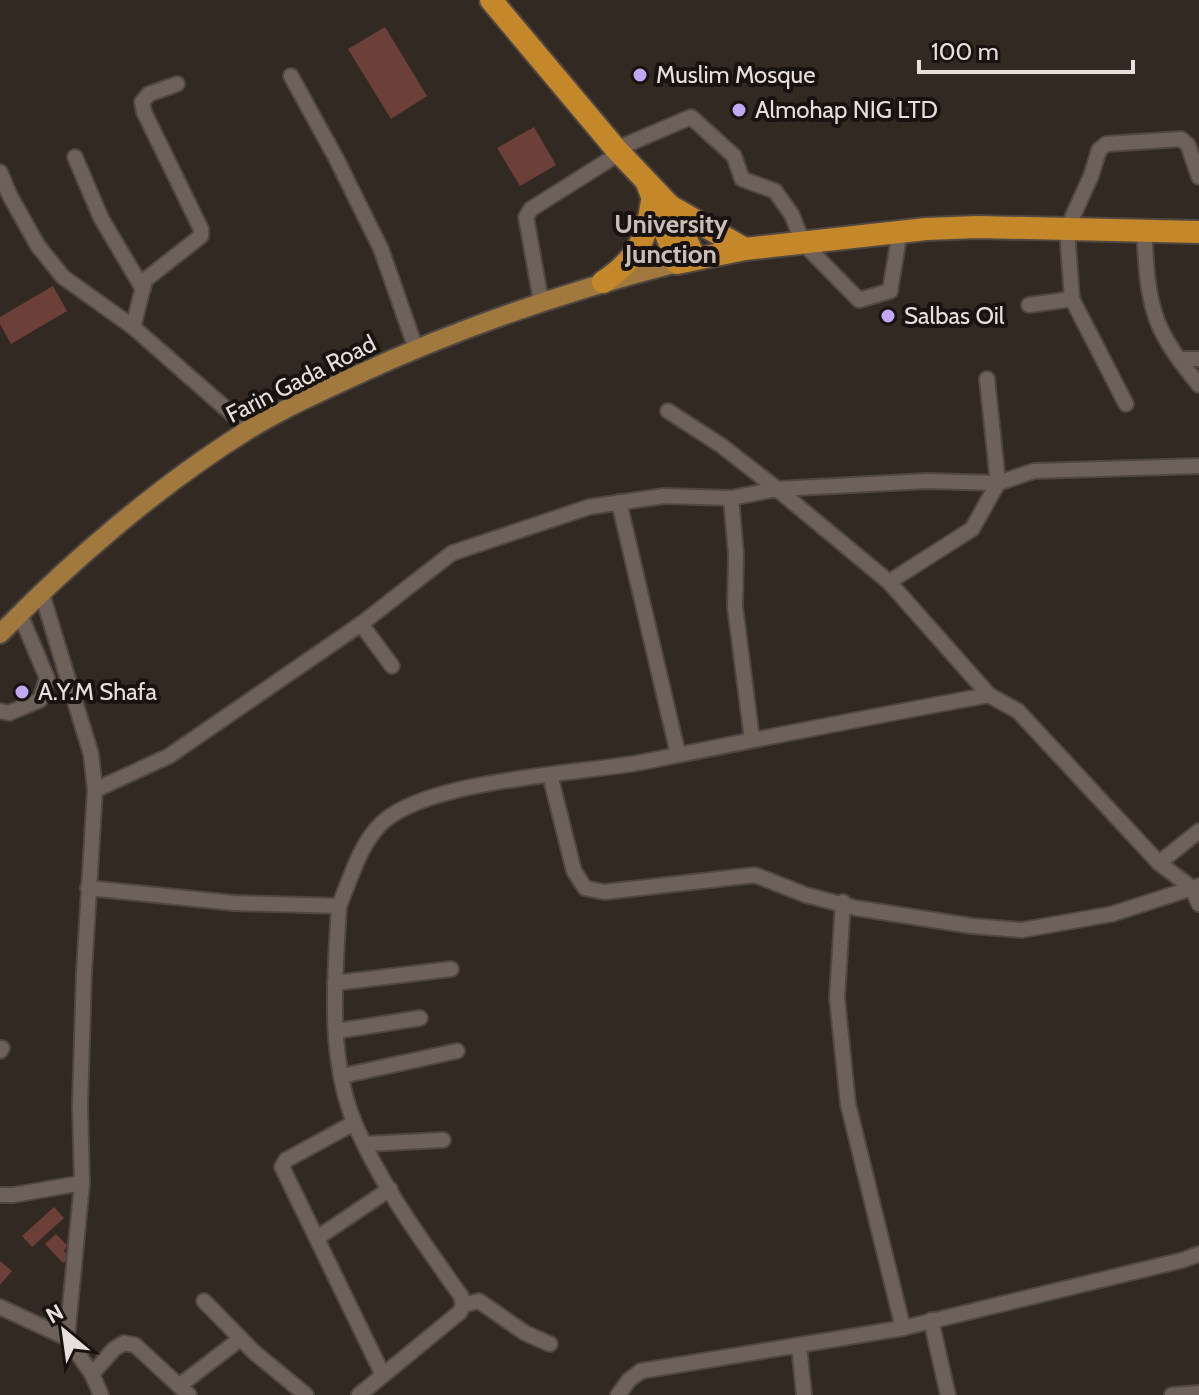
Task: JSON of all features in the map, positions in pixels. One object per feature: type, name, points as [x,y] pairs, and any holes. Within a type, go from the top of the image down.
[{"type":"highway","points":[[491,0],[657,196],[686,260],[745,249],[900,231],[978,227],[1199,232]]},
{"type":"highway","points":[[657,196],[745,249]]},
{"type":"highway","points":[[603,282],[634,257],[657,196]]},
{"type":"main road","name":"Farin Gada Road","points":[[0,634],[88,551],[249,429],[320,392],[416,349],[541,301],[686,260]]},
{"type":"street","points":[[291,76],[381,249],[416,349]]},
{"type":"street","points":[[133,327],[150,274],[201,236],[201,229],[142,102],[149,94],[177,84]]},
{"type":"street","points":[[541,301],[526,217],[531,209],[618,151],[691,117],[734,156],[742,179],[775,191],[792,215],[803,243],[859,300],[890,291],[900,231]]},
{"type":"street","points":[[1126,404],[1072,299],[1067,229],[1099,150],[1106,144],[1181,139],[1188,145],[1199,177]]},
{"type":"street","points":[[75,157],[101,218],[143,289]]},
{"type":"street","points":[[0,172],[38,246],[63,277],[133,327],[249,429]]},
{"type":"street","points":[[1144,231],[1154,313],[1179,359],[1199,385]]},
{"type":"street","points":[[1029,305],[1072,299]]},
{"type":"street","points":[[1179,359],[1199,359]]},
{"type":"street","points":[[889,582],[972,529],[998,483],[987,379]]},
{"type":"street","points":[[668,411],[722,446],[889,582],[989,695],[1018,711],[1159,863],[1195,887],[1199,904]]},
{"type":"street","points":[[95,790],[169,756],[361,624],[452,553],[589,507],[664,496],[731,498],[777,489],[927,481],[998,483],[1034,471],[1199,466]]},
{"type":"street","points":[[731,498],[736,554],[735,607],[752,739]]},
{"type":"street","points":[[619,502],[678,754]]},
{"type":"street","points":[[42,594],[91,754],[95,790],[80,1106],[82,1183],[67,1338]]},
{"type":"street","points":[[0,711],[9,713],[40,700],[47,678],[20,614]]},
{"type":"street","points":[[361,624],[392,666]]},
{"type":"street","points":[[359,1395],[460,1312],[463,1305],[461,1296],[390,1189],[365,1144],[354,1123],[342,1076],[335,983],[339,906],[366,842],[385,821],[405,809],[450,791],[642,762],[989,695]]},
{"type":"street","points":[[550,775],[574,871],[585,888],[604,892],[755,875],[806,895],[843,902],[856,908],[972,926],[1022,930],[1112,914],[1195,887]]},
{"type":"street","points":[[1159,863],[1199,831]]},
{"type":"street","points":[[88,888],[234,903],[339,906]]},
{"type":"street","points":[[843,902],[837,998],[848,1104],[903,1328]]},
{"type":"street","points":[[335,983],[451,969]]},
{"type":"street","points":[[337,1031],[420,1018]]},
{"type":"street","points":[[342,1076],[457,1051]]},
{"type":"street","points":[[354,1123],[282,1167],[383,1375]]},
{"type":"street","points":[[365,1144],[443,1140]]},
{"type":"street","points":[[0,1195],[82,1183]]},
{"type":"street","points":[[317,1238],[390,1189]]},
{"type":"street","points":[[618,1395],[629,1380],[641,1371],[903,1328],[1199,1254]]},
{"type":"street","points":[[204,1301],[240,1339],[306,1395]]},
{"type":"street","points":[[463,1305],[479,1301],[525,1333],[550,1344]]},
{"type":"street","points":[[0,1307],[67,1338],[92,1374],[101,1395]]},
{"type":"street","points":[[931,1320],[948,1395]]},
{"type":"street","points":[[92,1374],[114,1349],[124,1343],[135,1345],[184,1391],[240,1339]]},
{"type":"street","points":[[799,1345],[804,1395]]},
{"type":"street","points":[[1172,1395],[1199,1393]]},
{"type":"building","points":[[385,27],[427,96],[391,119],[348,49]]},
{"type":"building","points":[[534,127],[556,165],[520,186],[497,148]]},
{"type":"building","points":[[53,286],[67,311],[11,344],[0,324],[0,317]]},
{"type":"building","points":[[54,1207],[64,1218],[32,1247],[22,1236]]},
{"type":"building","points":[[56,1234],[67,1245],[64,1251],[69,1257],[63,1263],[45,1244]]},
{"type":"building","points":[[0,1261],[12,1271],[0,1285]]},
{"type":"place","name":"Muslim Mosque","points":[[640,75]]},
{"type":"place","name":"Almohap NIG LTD","points":[[739,110]]},
{"type":"place","name":"Salbas Oil","points":[[888,316]]},
{"type":"place","name":"A.Y.M Shafa","points":[[22,692]]},
{"type":"district","name":"University Junction","points":[[671,239]]}]
